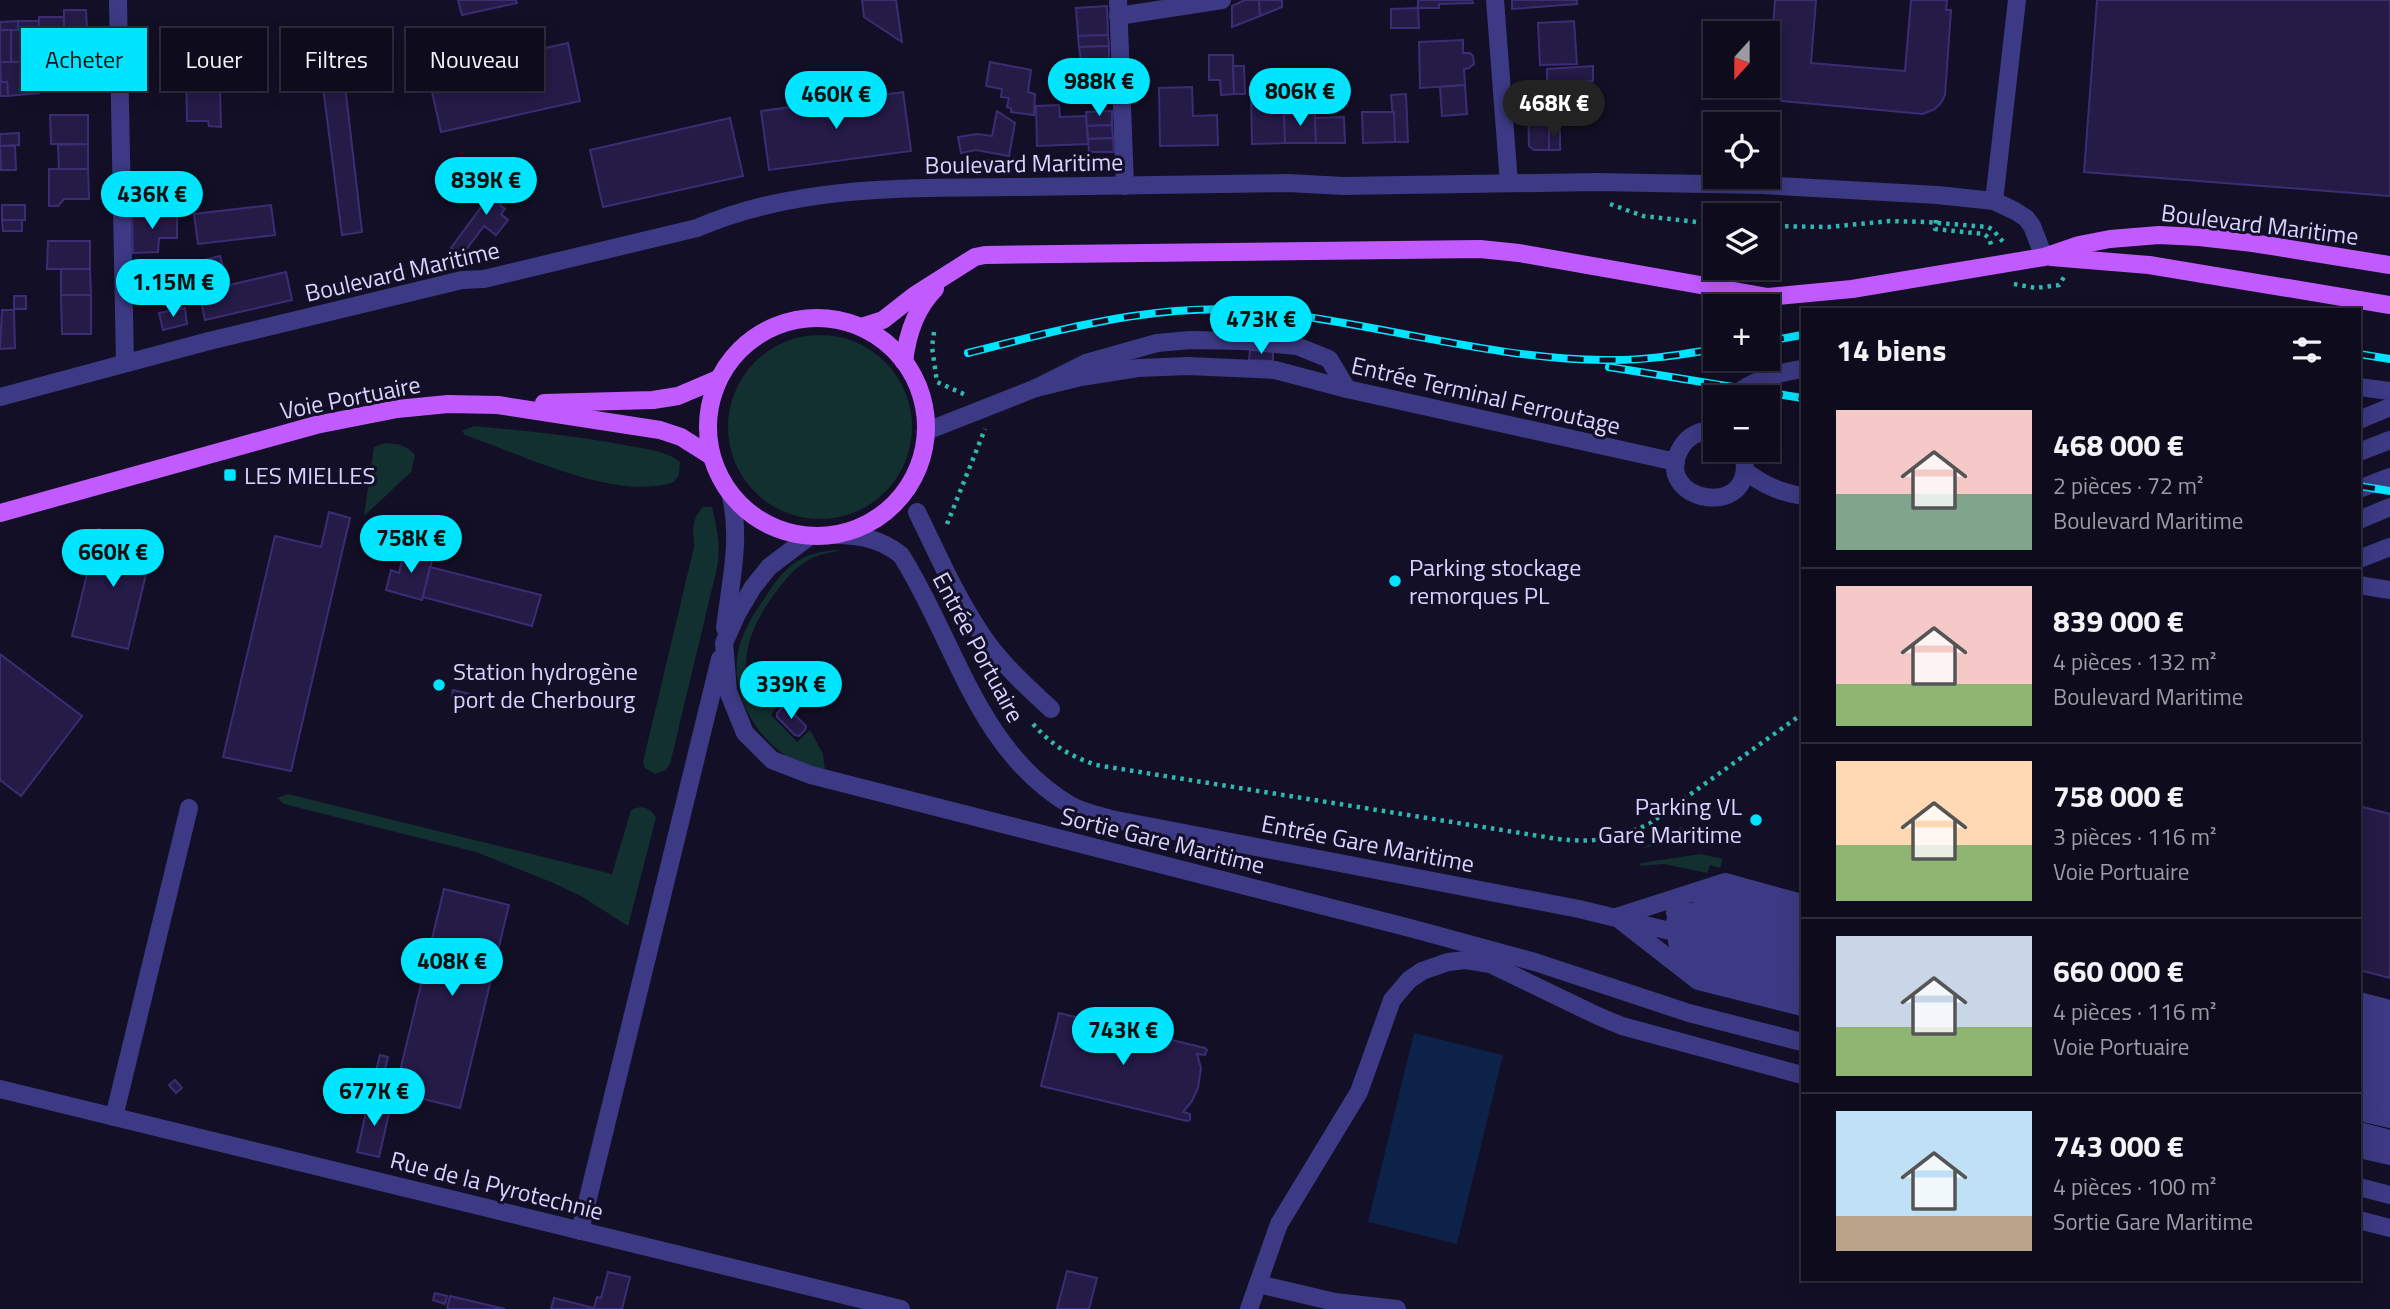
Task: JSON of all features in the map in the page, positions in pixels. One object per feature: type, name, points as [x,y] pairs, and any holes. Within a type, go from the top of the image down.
[{"type":"main road","name":"Boulevard Maritime","points":[[2043,257],[2079,245],[2110,239],[2159,235],[2253,243],[2390,265]]},
{"type":"main road","points":[[861,327],[883,320],[915,295],[975,257],[985,255],[1480,249],[1520,253],[1768,297],[1852,289],[2043,257],[2148,265],[2390,305]]},
{"type":"main road","points":[[904,362],[909,333],[920,308],[926,298],[953,273]]},
{"type":"main road","points":[[800,318],[827,318],[861,327],[887,343],[904,362],[914,375],[924,402],[927,430],[922,463],[902,498],[886,512],[861,527],[835,535],[810,537],[787,533],[765,524],[746,510],[721,481],[711,456],[707,430],[709,404],[718,379],[732,357],[751,339],[775,326],[800,318]]},
{"type":"main road","points":[[498,405],[653,400],[678,396],[718,379]]},
{"type":"main road","name":"Voie Portuaire","points":[[0,513],[316,425],[397,409],[448,404],[498,405],[660,430],[681,437],[711,456]]},
{"type":"street","points":[[118,0],[125,363]]},
{"type":"street","points":[[1125,186],[1118,8],[1222,0]]},
{"type":"street","points":[[1495,0],[1509,183]]},
{"type":"street","points":[[1994,201],[2017,0]]},
{"type":"street","name":"Boulevard Maritime","points":[[0,397],[125,363],[462,280],[484,279],[697,228],[722,217],[794,199],[878,189],[1288,183],[1343,186],[1597,182],[1761,185],[1994,201],[2026,218],[2032,226],[2043,257]]},
{"type":"street","points":[[927,430],[1036,388],[1086,363],[1157,343],[1190,340],[1267,342],[1297,346],[1329,359],[1347,389]]},
{"type":"street","name":"Entrée Terminal Ferroutage","points":[[1036,388],[1126,370],[1188,366],[1275,370],[1347,389],[1676,462]]},
{"type":"street","points":[[1750,385],[1801,369]]},
{"type":"street","points":[[2361,387],[2390,391]]},
{"type":"street","points":[[2361,419],[2390,407]]},
{"type":"street","points":[[1703,431],[1685,441],[1676,462],[1682,484],[1691,492],[1701,498],[1724,496],[1734,490],[1741,481],[1745,471],[1744,462]]},
{"type":"street","points":[[2361,451],[2390,440]]},
{"type":"street","points":[[1745,471],[1776,491],[1801,496]]},
{"type":"street","points":[[2361,488],[2390,477]]},
{"type":"street","points":[[580,1230],[724,643],[734,542],[735,511],[730,493]]},
{"type":"street","points":[[2361,519],[2390,507]]},
{"type":"street","points":[[917,512],[956,591],[985,640],[1027,687],[1052,709]]},
{"type":"street","name":"Entrée Portuaire","points":[[835,535],[871,538],[890,546],[901,555],[987,722],[1005,746],[1038,781],[1072,806],[1111,819]]},
{"type":"street","name":"Sortie Gare Maritime","points":[[810,537],[789,551],[761,577],[737,614],[724,643],[728,691],[745,733],[772,760],[790,768],[1535,962],[1689,1013],[1801,1042]]},
{"type":"street","points":[[2361,558],[2390,547]]},
{"type":"street","points":[[2362,586],[2390,576]]},
{"type":"street","points":[[2362,586],[2390,590]]},
{"type":"street","points":[[114,1117],[189,808]]},
{"type":"street","name":"Entrée Gare Maritime","points":[[1111,819],[1616,917]]},
{"type":"street","points":[[1616,917],[1725,881],[1801,903]]},
{"type":"street","points":[[1616,917],[1721,895],[1801,916]]},
{"type":"street","points":[[1616,917],[1717,910],[1801,932]]},
{"type":"street","points":[[1616,917],[1713,925],[1801,948]]},
{"type":"street","points":[[1616,917],[1801,963]]},
{"type":"street","points":[[1616,917],[1705,954],[1801,979]]},
{"type":"street","points":[[1616,917],[1702,967],[1801,994]]},
{"type":"street","points":[[1616,917],[1698,981],[1801,1007]]},
{"type":"street","points":[[1410,928],[1598,1016],[1681,1043],[1801,1075]]},
{"type":"street","points":[[1249,1309],[1279,1224],[1359,1092],[1398,990],[1422,971],[1448,962],[1466,960],[1490,964]]},
{"type":"street","points":[[2361,1002],[2390,1009]]},
{"type":"street","points":[[2361,1020],[2390,1027]]},
{"type":"street","points":[[2361,1035],[2390,1042]]},
{"type":"street","points":[[2361,1051],[2390,1058]]},
{"type":"street","points":[[2361,1067],[2390,1074]]},
{"type":"street","points":[[2361,1083],[2390,1090]]},
{"type":"street","name":"Rue de la Pyrotechnie","points":[[0,1090],[901,1309]]},
{"type":"street","points":[[2361,1099],[2390,1106]]},
{"type":"street","points":[[2361,1112],[2390,1119]]},
{"type":"street","points":[[2361,1131],[2390,1139]]},
{"type":"street","points":[[2361,1149],[2390,1156]]},
{"type":"street","points":[[2361,1187],[2390,1195]]},
{"type":"street","points":[[2361,1221],[2390,1228]]},
{"type":"street","points":[[1258,1284],[1335,1302],[1397,1309]]},
{"type":"path","points":[[1602,201],[1643,216],[1703,223]]},
{"type":"path","points":[[1780,226],[1828,227],[1890,221],[1936,222],[1988,227],[2004,244]]},
{"type":"path","points":[[937,324],[932,347],[937,382],[970,397],[985,429],[946,527]]},
{"type":"path","points":[[1032,723],[1050,742],[1073,757],[1096,765],[1578,841],[1601,841],[1623,836],[1649,824],[1801,715]]},
{"type":"green space","points":[[820,335],[855,342],[871,350],[885,362],[897,376],[905,392],[912,427],[905,462],[897,478],[885,492],[871,504],[855,512],[820,519],[785,512],[769,504],[755,492],[743,478],[735,462],[728,427],[735,392],[743,376],[755,362],[769,350],[785,342]]},
{"type":"green space","points":[[474,426],[611,442],[656,451],[680,462],[679,475],[674,482],[651,487],[597,481],[540,463],[465,435],[462,431]]},
{"type":"green space","points":[[385,443],[402,446],[415,455],[411,472],[364,516],[374,447]]},
{"type":"green space","points":[[703,507],[712,507],[714,515],[718,545],[717,568],[670,764],[666,770],[655,774],[645,768],[643,762],[694,547],[695,521]]},
{"type":"green space","points":[[841,550],[813,557],[787,579],[775,593],[756,625],[746,658],[747,683],[764,692],[778,705],[771,715],[797,742],[810,730],[823,754],[825,771],[794,760],[781,752],[758,729],[749,715],[738,684],[738,652],[756,611],[787,569],[795,562],[815,553]]},
{"type":"green space","points":[[288,794],[612,874],[631,810],[646,808],[656,818],[628,926],[581,896],[476,852],[284,804],[277,798]]},
{"type":"green space","points":[[1681,827],[1684,830],[1678,841],[1643,848]]},
{"type":"green space","points":[[1700,854],[1723,859],[1720,868],[1710,865],[1707,873],[1664,864],[1640,866],[1641,863]]},
{"type":"water","points":[[1414,1033],[1503,1055],[1457,1244],[1368,1222]]},
{"type":"building","points":[[458,0],[516,0],[517,3],[462,15]]},
{"type":"building","points":[[862,0],[896,0],[902,42],[864,17]]},
{"type":"building","points":[[1245,0],[1259,0],[1260,16],[1232,27],[1232,6]]},
{"type":"building","points":[[1259,0],[1282,0],[1282,7],[1260,16]]},
{"type":"building","points":[[1418,0],[1472,0],[1473,3],[1418,8]]},
{"type":"building","points":[[1512,0],[1577,0],[1577,4],[1512,9]]},
{"type":"building","points":[[1775,0],[1816,0],[1811,63],[1905,71],[1911,0],[1947,0],[1946,10],[1951,10],[1945,95],[1935,109],[1923,114],[1782,101],[1779,98],[1780,21],[1773,21]]},
{"type":"building","points":[[2097,0],[2390,0],[2390,196],[2084,172]]},
{"type":"building","points":[[1107,6],[1108,35],[1078,36],[1076,8]]},
{"type":"building","points":[[1418,8],[1419,28],[1391,28],[1391,9]]},
{"type":"building","points":[[64,10],[86,10],[87,28],[64,28]]},
{"type":"building","points":[[39,17],[64,17],[64,28],[39,28]]},
{"type":"building","points":[[18,21],[18,30],[0,30],[0,22]]},
{"type":"building","points":[[18,21],[39,21],[39,28],[18,30]]},
{"type":"building","points":[[1574,21],[1577,64],[1540,65],[1538,23]]},
{"type":"building","points":[[0,30],[11,30],[11,62],[0,62]]},
{"type":"building","points":[[11,30],[21,30],[21,61],[11,62]]},
{"type":"building","points":[[1108,35],[1109,46],[1079,47],[1078,36]]},
{"type":"building","points":[[1463,40],[1463,53],[1473,56],[1474,64],[1464,69],[1465,85],[1420,88],[1419,42]]},
{"type":"building","points":[[568,43],[580,101],[441,132],[432,91],[544,91],[544,48]]},
{"type":"building","points":[[1109,46],[1109,59],[1081,61],[1079,47]]},
{"type":"building","points":[[1209,55],[1233,55],[1234,94],[1221,95],[1220,80],[1209,80]]},
{"type":"building","points":[[0,62],[21,62],[21,91],[39,93],[8,96],[7,82],[1,82]]},
{"type":"building","points":[[990,62],[1031,70],[1028,92],[1035,94],[1034,115],[1011,112],[1011,108],[1007,107],[1009,98],[1001,97],[1002,89],[986,86]]},
{"type":"building","points":[[1233,66],[1244,66],[1245,94],[1234,94]]},
{"type":"building","points":[[1593,66],[1593,81],[1547,83],[1547,69]]},
{"type":"building","points":[[1110,74],[1111,86],[1083,87],[1082,75]]},
{"type":"building","points":[[0,82],[7,82],[8,96],[0,96]]},
{"type":"building","points":[[1465,85],[1467,114],[1442,116],[1440,87]]},
{"type":"building","points":[[1111,86],[1111,97],[1084,98],[1083,87]]},
{"type":"building","points":[[1192,87],[1193,116],[1217,115],[1218,145],[1160,146],[1159,88]]},
{"type":"building","points":[[186,91],[220,91],[221,127],[209,126],[208,121],[187,121]]},
{"type":"building","points":[[324,91],[346,91],[362,232],[342,235]]},
{"type":"building","points":[[903,92],[911,151],[769,170],[761,111]]},
{"type":"building","points":[[1284,92],[1285,143],[1252,144],[1251,94]]},
{"type":"building","points":[[1406,94],[1408,142],[1395,142],[1391,95]]},
{"type":"building","points":[[1549,99],[1549,150],[1534,150],[1529,146],[1528,105],[1538,105],[1538,100]]},
{"type":"building","points":[[1315,103],[1315,113],[1300,113],[1299,104]]},
{"type":"building","points":[[1059,105],[1060,117],[1086,116],[1088,144],[1037,146],[1036,106]]},
{"type":"building","points":[[997,111],[1015,123],[1009,156],[976,150],[961,153],[958,137],[977,134],[992,136]]},
{"type":"building","points":[[1112,111],[1112,125],[1087,126],[1086,112]]},
{"type":"building","points":[[1362,112],[1394,112],[1395,142],[1363,143]]},
{"type":"building","points":[[1315,113],[1316,143],[1285,143],[1284,114]]},
{"type":"building","points":[[50,115],[88,115],[88,144],[51,144]]},
{"type":"building","points":[[1344,117],[1345,143],[1316,143],[1315,118]]},
{"type":"building","points":[[730,118],[743,176],[603,207],[590,150]]},
{"type":"building","points":[[1112,125],[1113,138],[1088,139],[1087,126]]},
{"type":"building","points":[[1549,131],[1560,131],[1560,150],[1549,150]]},
{"type":"building","points":[[19,133],[19,145],[0,146],[0,134]]},
{"type":"building","points":[[1113,138],[1114,152],[1089,152],[1088,139]]},
{"type":"building","points":[[88,144],[88,169],[59,169],[58,145]]},
{"type":"building","points":[[0,146],[15,146],[16,170],[1,170]]},
{"type":"building","points":[[979,160],[993,160],[993,168],[979,168]]},
{"type":"building","points":[[49,169],[88,169],[89,199],[64,199],[58,206],[49,206]]},
{"type":"building","points":[[507,172],[512,189],[500,205],[505,209],[501,214],[508,220],[496,235],[484,226],[462,255],[451,248]]},
{"type":"building","points":[[2,205],[25,205],[25,220],[2,220]]},
{"type":"building","points":[[271,205],[275,235],[198,244],[194,214]]},
{"type":"building","points":[[132,215],[177,215],[177,238],[159,238],[158,252],[133,253]]},
{"type":"building","points":[[2,220],[22,220],[22,231],[3,231]]},
{"type":"building","points":[[48,241],[90,241],[90,269],[47,269]]},
{"type":"building","points":[[220,256],[228,285],[199,292],[193,263]]},
{"type":"building","points":[[61,269],[90,269],[91,295],[61,295]]},
{"type":"building","points":[[286,272],[292,300],[205,320],[199,292]]},
{"type":"building","points":[[61,295],[91,295],[91,334],[62,334]]},
{"type":"building","points":[[14,296],[26,296],[26,309],[14,309]]},
{"type":"building","points":[[185,308],[187,324],[163,330],[159,313]]},
{"type":"building","points":[[2,310],[14,310],[15,348],[0,349]]},
{"type":"building","points":[[1250,350],[1273,351],[1273,361],[1249,360]]},
{"type":"building","points":[[329,512],[350,518],[291,771],[223,757],[275,536],[321,547]]},
{"type":"building","points":[[98,529],[154,541],[128,649],[72,636]]},
{"type":"building","points":[[405,549],[433,557],[422,600],[386,590],[391,570],[399,573]]},
{"type":"building","points":[[430,567],[541,595],[532,626],[423,597]]},
{"type":"building","points":[[0,654],[82,716],[21,796],[0,780]]},
{"type":"building","points":[[453,690],[470,694],[468,700],[452,696]]},
{"type":"building","points":[[783,707],[787,707],[806,726],[799,736],[777,717]]},
{"type":"building","points":[[2361,807],[2390,814],[2390,978],[2361,971]]},
{"type":"building","points":[[444,889],[509,905],[460,1108],[395,1092]]},
{"type":"building","points":[[1059,1013],[1205,1048],[1205,1055],[1197,1054],[1201,1068],[1198,1088],[1183,1112],[1190,1114],[1190,1120],[1041,1086]]},
{"type":"building","points":[[380,1055],[388,1057],[377,1101],[369,1099]]},
{"type":"building","points":[[175,1080],[182,1088],[176,1093],[169,1085]]},
{"type":"building","points":[[369,1099],[391,1105],[379,1157],[357,1152]]},
{"type":"building","points":[[1067,1271],[1097,1278],[1089,1309],[1057,1309]]},
{"type":"building","points":[[608,1272],[630,1277],[622,1309],[551,1309],[554,1298],[594,1308],[597,1297],[601,1298]]},
{"type":"building","points":[[435,1293],[447,1296],[445,1304],[433,1300]]},
{"type":"building","points":[[450,1296],[505,1309],[447,1309]]},
{"type":"railway","points":[[968,353],[1118,318],[1232,309],[1313,318],[1480,348],[1563,358],[1632,360],[1703,351]]},
{"type":"railway","points":[[1780,339],[1801,335]]},
{"type":"railway","points":[[2361,354],[2390,359]]},
{"type":"railway","points":[[1609,367],[1801,398]]},
{"type":"railway","points":[[2361,486],[2390,491]]},
{"type":"place","name":"LES MIELLES","points":[[230,475]]},
{"type":"place","name":"Parking stockage remorques PL","points":[[1395,581]]},
{"type":"place","name":"Station hydrogène port de Cherbourg","points":[[439,685]]},
{"type":"place","name":"Parking VL Gare Maritime","points":[[1756,820]]}]
